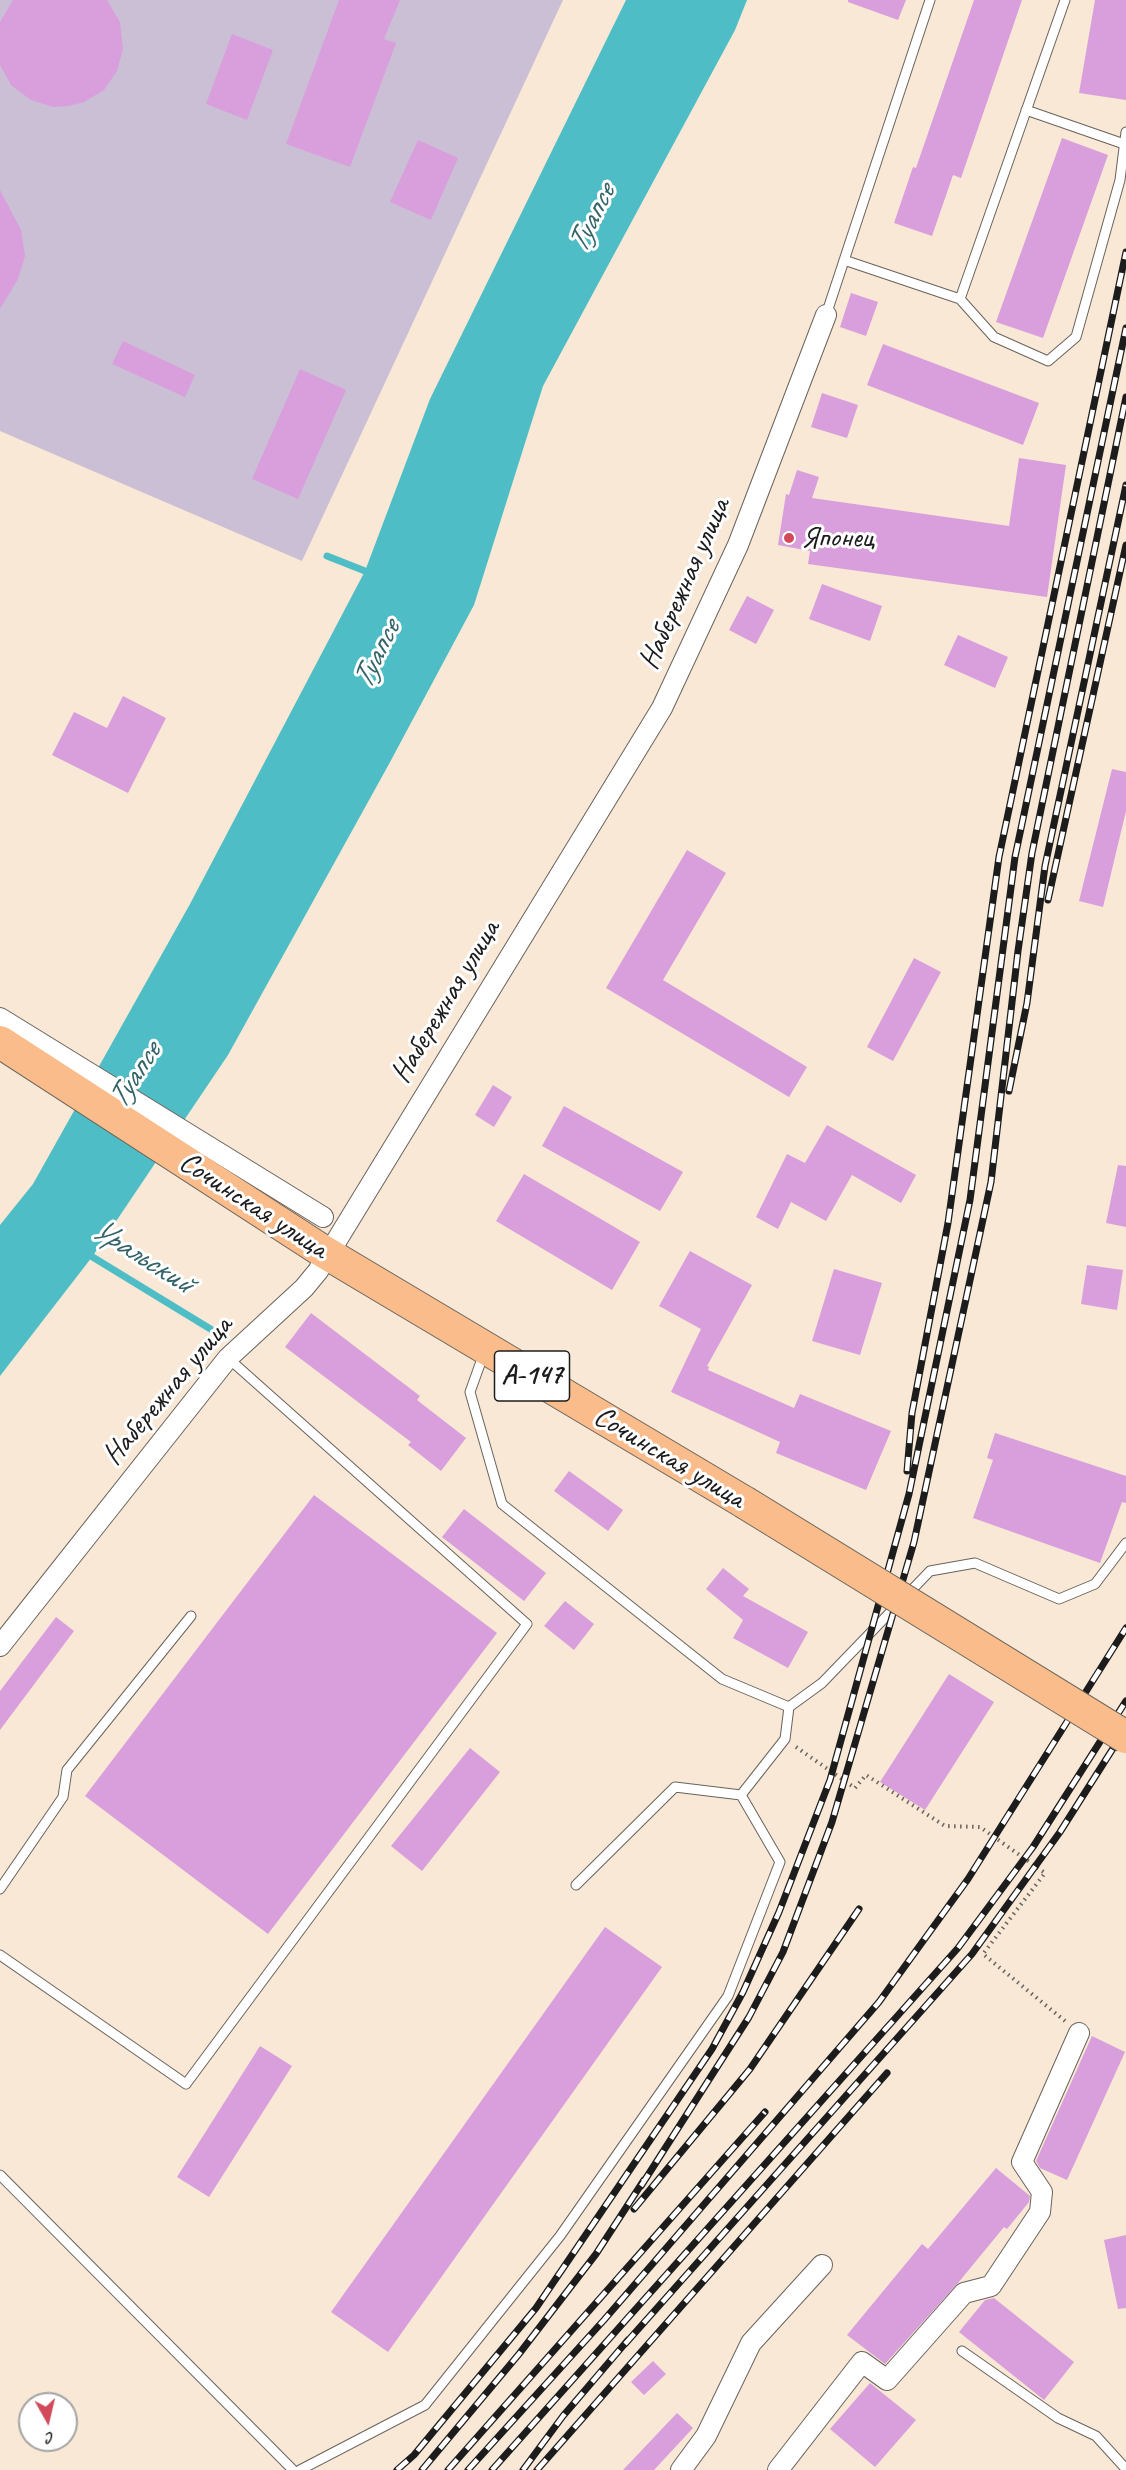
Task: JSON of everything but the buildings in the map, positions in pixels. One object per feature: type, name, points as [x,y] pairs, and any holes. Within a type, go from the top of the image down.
[{"type":"highway","name":"Сочинская улица","points":[[0,1042],[325,1252],[744,1503],[1126,1737]]},
{"type":"street","name":"Набережная улица","points":[[0,1646],[228,1358],[304,1288],[662,708],[738,545],[826,315]]},
{"type":"street","points":[[0,1018],[324,1217]]},
{"type":"street","points":[[778,2470],[862,2362],[887,2380],[964,2293],[991,2286],[1040,2212],[1042,2192],[1022,2162],[1079,2033]]},
{"type":"street","points":[[685,2468],[706,2436],[751,2343],[822,2265]]},
{"type":"lane","points":[[826,315],[930,0]]},
{"type":"lane","points":[[960,299],[1065,0]]},
{"type":"lane","points":[[1026,110],[1124,144]]},
{"type":"lane","points":[[844,260],[960,299],[994,337],[1048,361],[1076,337],[1120,180],[1126,132]]},
{"type":"lane","points":[[486,1350],[470,1392],[502,1504],[722,1680],[789,1707]]},
{"type":"lane","points":[[0,1955],[186,2084],[527,1624],[228,1358]]},
{"type":"lane","points":[[741,1795],[785,1739],[789,1707],[822,1683],[930,1571],[975,1563],[1059,1599],[1095,1584],[1126,1542]]},
{"type":"lane","points":[[0,1889],[63,1797],[67,1770],[191,1616]]},
{"type":"lane","points":[[576,1885],[675,1787],[741,1795]]},
{"type":"lane","points":[[300,2470],[425,2405],[560,2236],[728,1996],[780,1862],[741,1795]]},
{"type":"lane","points":[[0,2175],[293,2470]]},
{"type":"lane","points":[[962,2351],[1058,2418],[1096,2436],[1126,2469]]},
{"type":"path","points":[[785,1739],[855,1788],[866,1775],[945,1826],[980,1827],[1046,1874],[983,1954],[1079,2033]]},
{"type":"shaded area","points":[[0,0],[563,0],[302,561],[0,431]]},
{"type":"water","name":"Туапсе","points":[[626,0],[747,0],[735,30],[543,386],[474,605],[389,764],[228,1055],[92,1257],[0,1376],[0,1225],[33,1184],[190,904],[365,571],[430,399]]},
{"type":"waterway","points":[[327,556],[365,571]]},
{"type":"waterway","name":"Уральский","points":[[86,1253],[217,1333]]},
{"type":"railway","points":[[907,1471],[912,1413],[948,1223],[999,857],[1126,252]]},
{"type":"railway","points":[[397,2470],[414,2455],[536,2308],[712,2049],[743,1992],[779,1912],[830,1780],[909,1494],[970,1200],[1015,857],[1126,328]]},
{"type":"railway","points":[[641,2186],[749,2017],[783,1952],[832,1822],[914,1542],[991,1182],[1032,853],[1126,397]]},
{"type":"railway","points":[[1009,1091],[1027,1003],[1045,866],[1126,485]]},
{"type":"railway","points":[[1048,900],[1126,545]]},
{"type":"railway","points":[[468,2470],[604,2320],[879,2002],[968,1879],[1126,1628]]},
{"type":"railway","points":[[492,2470],[958,1948],[1033,1847],[1126,1701]]},
{"type":"railway","points":[[625,2344],[972,1954],[1060,1832],[1126,1728]]},
{"type":"railway","points":[[634,2209],[750,2069],[859,1909]]},
{"type":"railway","points":[[537,2470],[887,2073]]},
{"type":"railway","points":[[448,2470],[765,2112]]},
{"type":"railway","points":[[422,2470],[519,2354],[596,2254],[644,2180]]},
{"type":"railway","points":[[523,2470],[563,2416],[628,2340]]},
{"type":"place","name":"Японец","points":[[789,538]]}]
